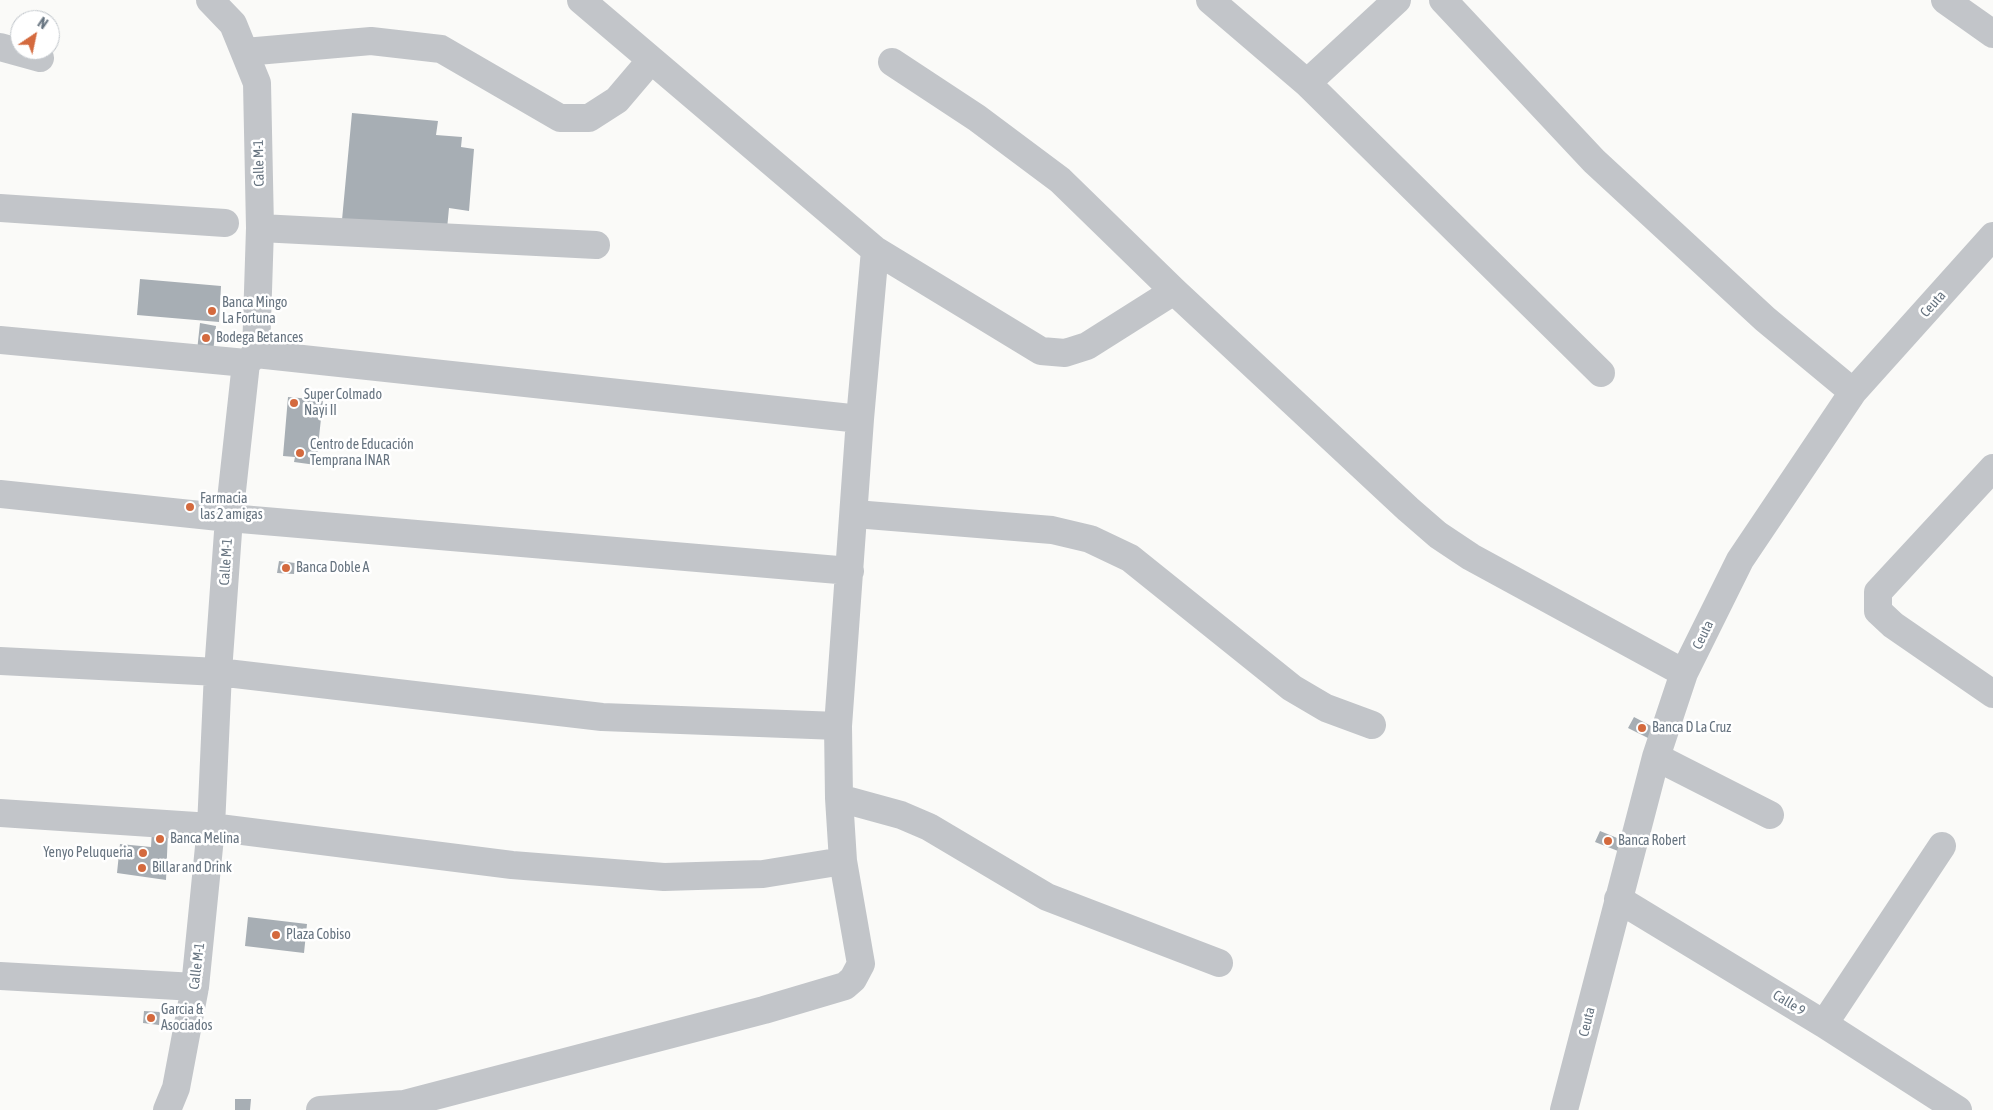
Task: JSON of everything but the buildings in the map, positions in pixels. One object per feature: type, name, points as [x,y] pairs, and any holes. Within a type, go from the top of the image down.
[{"type":"street","name":"Calle M-1","points":[[167,1110],[176,1088],[195,987],[211,827],[218,672],[229,518],[251,359],[260,228],[257,83],[233,24],[210,0]]},
{"type":"street","points":[[581,0],[875,250],[1042,351],[1066,353],[1087,346],[1174,291]]},
{"type":"street","points":[[1210,0],[1307,83],[1601,373]]},
{"type":"street","points":[[1307,83],[1397,0]]},
{"type":"street","points":[[1443,0],[1594,161],[1765,319],[1853,392]]},
{"type":"street","points":[[1945,0],[1993,34]]},
{"type":"street","points":[[245,52],[371,41],[440,49],[560,118],[589,118],[617,100],[651,60]]},
{"type":"street","points":[[892,62],[977,118],[1060,180],[1174,291],[1438,535],[1471,557],[1684,673]]},
{"type":"street","points":[[0,208],[226,223]]},
{"type":"street","points":[[260,228],[596,245]]},
{"type":"street","name":"Ceuta","points":[[1564,1110],[1656,757],[1684,673],[1740,560],[1853,392],[1993,236]]},
{"type":"street","points":[[320,1110],[405,1107],[764,1010],[845,986],[853,979],[861,964],[843,861],[839,798],[838,726],[855,514],[860,419],[875,250]]},
{"type":"street","points":[[0,340],[251,359],[860,419]]},
{"type":"street","points":[[1993,468],[1878,592],[1878,611],[1893,625],[1993,694]]},
{"type":"street","points":[[0,494],[229,518],[850,571]]},
{"type":"street","points":[[855,514],[1052,530],[1090,540],[1130,558],[1292,688],[1326,708],[1372,725]]},
{"type":"street","points":[[0,660],[218,672],[602,717],[838,726]]},
{"type":"street","points":[[1656,757],[1770,816]]},
{"type":"street","points":[[839,798],[901,815],[929,827],[1047,897],[1219,963]]},
{"type":"street","points":[[0,812],[211,827],[512,864],[664,877],[763,874],[843,861]]},
{"type":"street","points":[[1824,1024],[1942,846]]},
{"type":"street","name":"Calle 9","points":[[1618,899],[1824,1024],[1958,1110]]},
{"type":"street","points":[[0,976],[195,987]]},
{"type":"place","name":"Banca Mingo La Fortuna","points":[[212,311]]},
{"type":"place","name":"Bodega Betances","points":[[206,338]]},
{"type":"place","name":"Super Colmado Nayi II","points":[[294,403]]},
{"type":"place","name":"Centro de Educación Temprana INAR","points":[[300,453]]},
{"type":"place","name":"Farmacia las 2 amigas","points":[[190,507]]},
{"type":"place","name":"Banca Doble A","points":[[286,568]]},
{"type":"place","name":"Banca D La Cruz","points":[[1642,728]]},
{"type":"place","name":"Banca Melina","points":[[160,839]]},
{"type":"place","name":"Banca Robert","points":[[1608,841]]},
{"type":"place","name":"Yenyo Peluqueria","points":[[143,853]]},
{"type":"place","name":"Billar and Drink","points":[[142,868]]},
{"type":"place","name":"Plaza Cobiso","points":[[276,935]]},
{"type":"place","name":"Garcia & Asociados","points":[[151,1018]]}]
